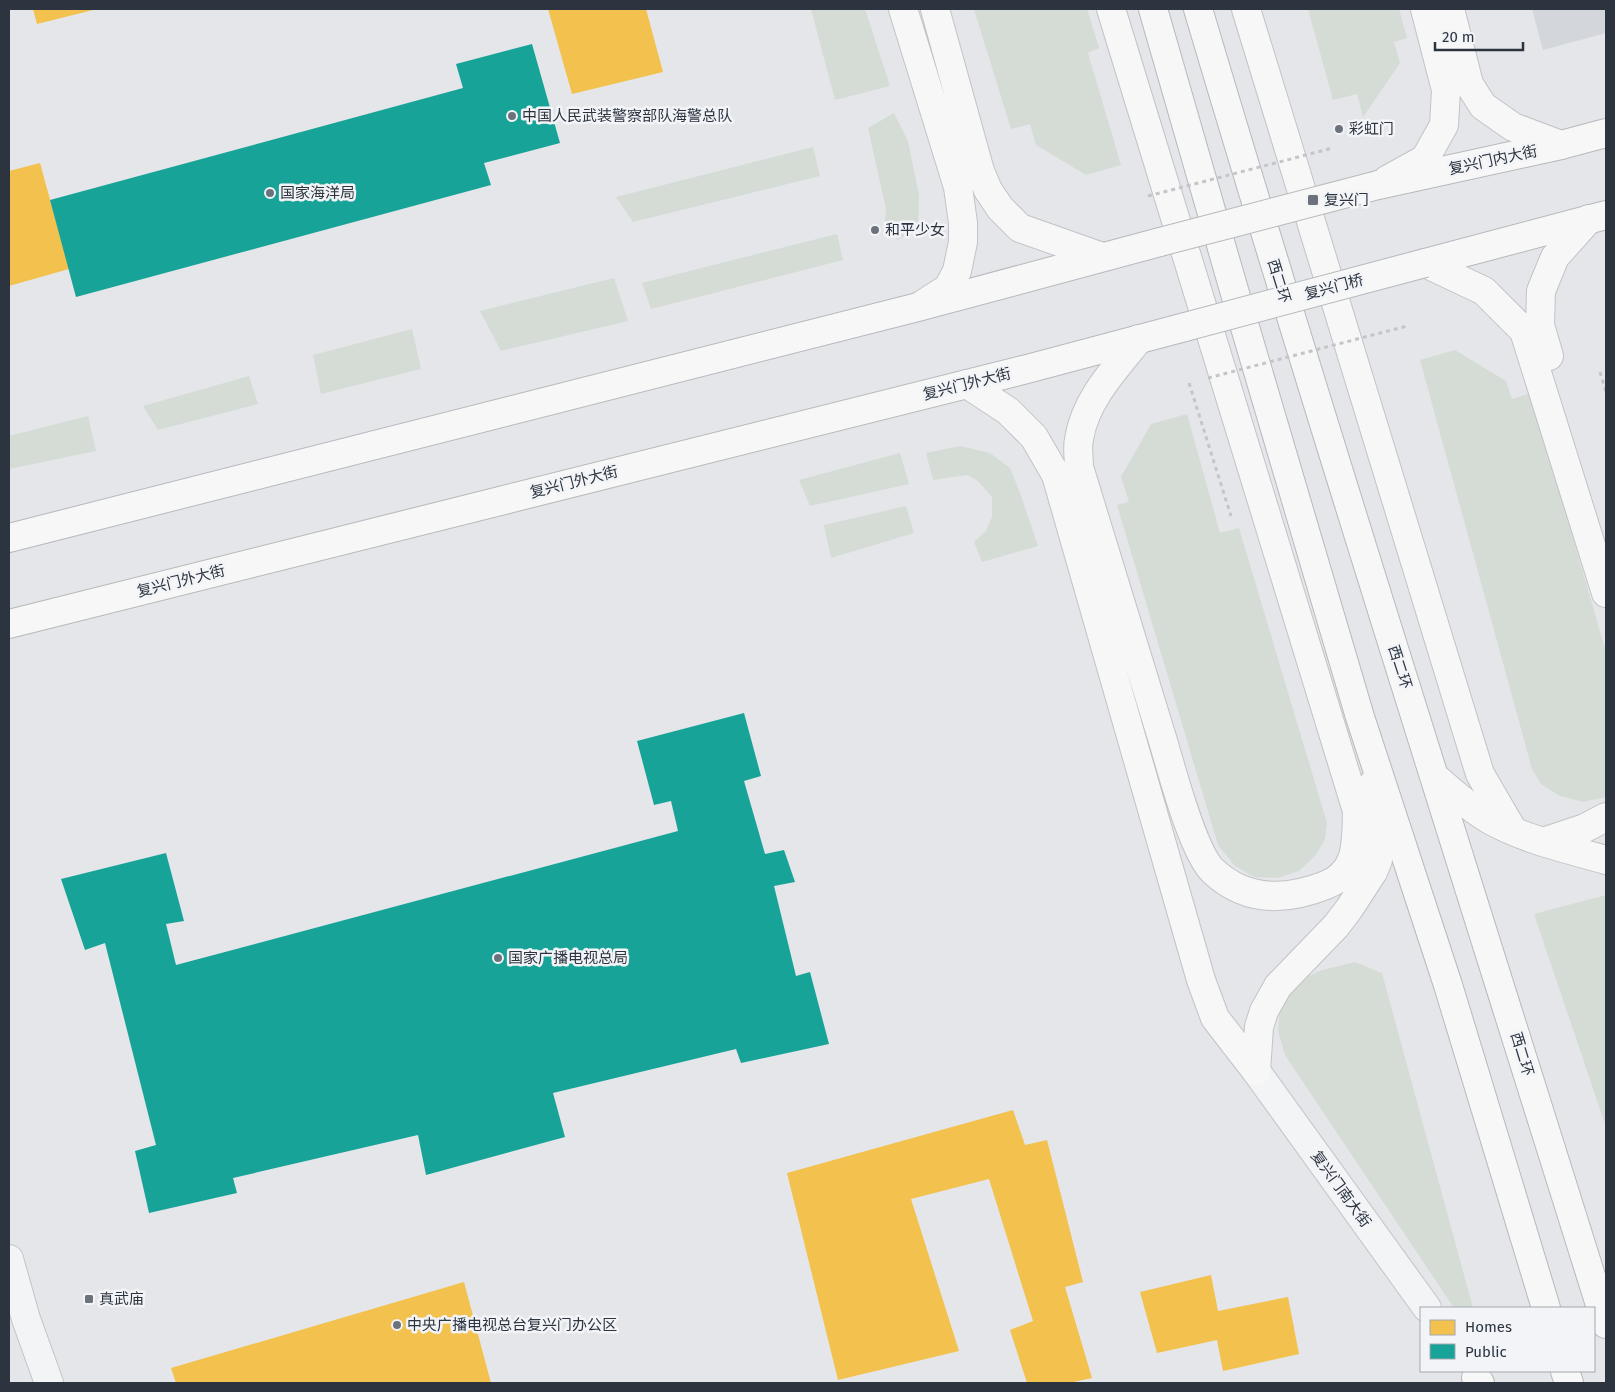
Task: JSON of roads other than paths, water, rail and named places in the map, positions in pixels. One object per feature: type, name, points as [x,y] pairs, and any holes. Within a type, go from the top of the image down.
[{"type":"main road","points":[[904,9],[958,187],[963,223],[957,271],[948,288],[918,307]]},
{"type":"main road","points":[[936,9],[980,171],[988,190],[996,202],[1020,228],[1102,257]]},
{"type":"main road","points":[[1111,9],[1357,811],[1356,844],[1352,861],[1337,881],[1311,891],[1261,897],[1228,884],[1211,870],[1194,837],[1172,771],[1078,467],[1079,440],[1084,417],[1104,382],[1139,339]]},
{"type":"main road","points":[[1153,9],[1360,717],[1448,985],[1546,1307]]},
{"type":"main road","name":"西二环","points":[[1198,9],[1358,537],[1436,778],[1606,1324]]},
{"type":"main road","points":[[1246,9],[1480,774],[1512,829]]},
{"type":"main road","points":[[9,538],[918,307],[1378,185],[1425,159],[1444,125],[1446,90],[1425,9]]},
{"type":"main road","points":[[1450,9],[1469,84],[1483,106],[1513,127],[1562,145]]},
{"type":"main road","name":"复兴门内大街","points":[[1378,185],[1562,145],[1606,133]]},
{"type":"main road","points":[[1425,263],[1598,217]]},
{"type":"main road","points":[[1598,217],[1555,257],[1541,291],[1540,325],[1606,549]]},
{"type":"main road","points":[[1425,263],[1484,291],[1524,331],[1606,594]]},
{"type":"main road","name":"复兴门桥","points":[[1139,339],[1425,263]]},
{"type":"main road","name":"复兴门外大街","points":[[9,624],[967,384],[1139,339]]},
{"type":"main road","points":[[967,384],[1008,411],[1034,437],[1056,475],[1201,980],[1215,1018],[1256,1070]]},
{"type":"main road","points":[[1256,1070],[1259,1027],[1268,1002],[1278,986],[1325,938],[1349,908],[1373,872],[1378,860],[1374,793],[1360,717]]},
{"type":"main road","points":[[1436,778],[1470,807],[1492,820],[1543,842],[1606,860]]},
{"type":"main road","points":[[1543,842],[1585,828],[1606,817]]},
{"type":"street","name":"复兴门南大街","points":[[1256,1070],[1426,1307]]},
{"type":"street","points":[[9,1258],[26,1319],[49,1383]]},
{"type":"place","name":"中国人民武装警察部队海警总队","points":[[512,116]]},
{"type":"place","name":"彩虹门","points":[[1339,129]]},
{"type":"place","name":"国家海洋局","points":[[270,193]]},
{"type":"place","name":"复兴门","points":[[1313,200]]},
{"type":"place","name":"和平少女","points":[[875,230]]},
{"type":"place","name":"国家广播电视总局","points":[[498,958]]},
{"type":"place","name":"真武庙","points":[[89,1299]]},
{"type":"place","name":"中央广播电视总台复兴门办公区","points":[[397,1325]]}]
